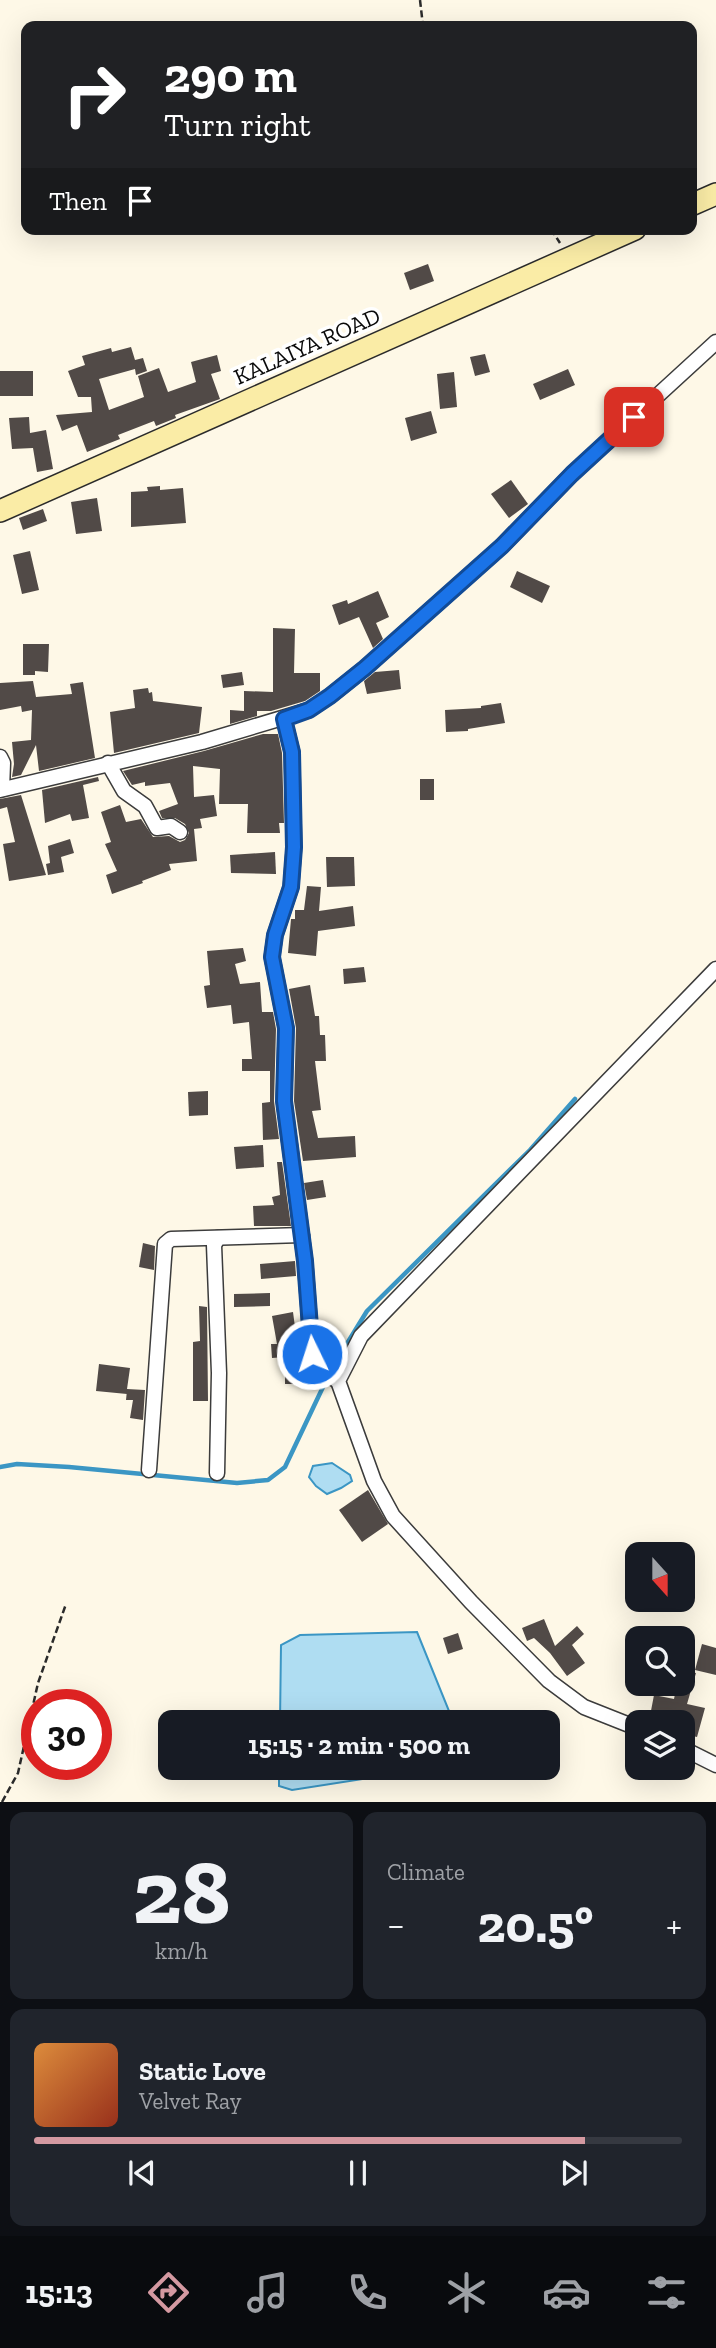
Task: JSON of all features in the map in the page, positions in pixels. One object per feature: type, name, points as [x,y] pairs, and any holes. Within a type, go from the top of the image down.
[{"type":"main road","points":[[697,202],[716,194]]},
{"type":"main road","name":"KALAIYA ROAD","points":[[0,511],[621,235]]},
{"type":"street","points":[[0,757],[3,763],[1,790],[202,742],[284,719],[320,703],[365,668],[502,546],[572,474],[716,342]]},
{"type":"street","points":[[284,719],[292,752],[294,847],[291,887],[275,935],[272,957],[286,1028],[284,1101],[302,1235],[312,1354],[331,1378],[374,1481],[393,1516],[471,1602],[549,1681],[584,1707],[625,1723]]},
{"type":"street","points":[[108,763],[124,790],[145,806],[157,828],[171,826],[180,832]]},
{"type":"street","points":[[331,1378],[361,1336],[716,969]]},
{"type":"street","points":[[149,1469],[165,1244],[171,1238],[302,1235]]},
{"type":"street","points":[[217,1473],[219,1373],[214,1245],[218,1238]]},
{"type":"street","points":[[695,1754],[716,1765]]},
{"type":"path","points":[[420,0],[422,21]]},
{"type":"path","points":[[2,1802],[18,1773],[38,1683],[66,1604]]},
{"type":"water","points":[[332,1463],[350,1475],[352,1481],[327,1494],[309,1477],[313,1466]]},
{"type":"water","points":[[417,1632],[449,1710],[280,1710],[281,1645],[300,1635]]},
{"type":"water","points":[[279,1780],[356,1780],[292,1790],[279,1786]]},
{"type":"building","points":[[428,264],[434,281],[410,290],[404,273]]},
{"type":"building","points":[[131,347],[135,360],[143,358],[147,371],[136,375],[135,369],[99,379],[109,410],[144,397],[138,376],[159,368],[168,392],[196,382],[191,362],[217,355],[221,371],[211,374],[220,399],[175,415],[176,418],[156,426],[154,421],[118,435],[120,439],[87,452],[77,425],[62,431],[56,415],[92,412],[91,397],[78,397],[68,371],[85,365],[82,356],[111,348],[112,352]]},
{"type":"building","points":[[485,354],[490,372],[475,376],[470,357]]},
{"type":"building","points":[[568,369],[575,385],[540,400],[533,384]]},
{"type":"building","points":[[0,371],[33,371],[33,396],[0,396]]},
{"type":"building","points":[[454,372],[457,407],[440,409],[437,374]]},
{"type":"building","points":[[431,411],[437,433],[411,441],[405,418]]},
{"type":"building","points":[[29,417],[30,433],[46,430],[53,469],[37,472],[33,448],[12,449],[9,418]]},
{"type":"building","points":[[511,480],[528,504],[509,518],[491,494]]},
{"type":"building","points":[[160,486],[160,490],[183,488],[186,523],[131,527],[131,492],[148,491],[147,487]]},
{"type":"building","points":[[97,498],[102,531],[76,534],[71,502]]},
{"type":"building","points":[[43,509],[47,521],[23,530],[19,518]]},
{"type":"building","points":[[30,551],[39,590],[22,594],[13,555]]},
{"type":"building","points":[[517,571],[550,586],[542,603],[510,587]]},
{"type":"building","points":[[378,591],[389,617],[376,623],[383,639],[373,648],[359,617],[339,625],[332,605],[347,600],[348,604]]},
{"type":"building","points":[[273,628],[295,629],[294,673],[320,673],[320,691],[305,701],[271,711],[257,711],[257,716],[230,724],[230,710],[244,711],[244,691],[273,692]]},
{"type":"building","points":[[23,644],[49,644],[48,672],[35,671],[35,675],[23,675]]},
{"type":"building","points":[[399,670],[401,689],[367,694],[364,681],[375,672]]},
{"type":"building","points":[[242,672],[244,685],[223,688],[221,675]]},
{"type":"building","points":[[33,681],[36,697],[72,694],[70,684],[83,682],[95,758],[39,771],[36,745],[21,775],[12,777],[12,742],[31,740],[32,710],[22,712],[21,706],[0,710],[0,683]]},
{"type":"building","points":[[148,688],[149,693],[152,692],[153,701],[202,707],[199,733],[114,753],[110,712],[135,708],[133,690]]},
{"type":"building","points":[[501,703],[505,723],[468,731],[446,732],[445,710],[481,708]]},
{"type":"building","points":[[263,734],[278,734],[282,753],[284,823],[279,823],[280,833],[247,833],[248,804],[219,804],[220,769],[193,766],[194,797],[214,795],[217,816],[200,819],[202,828],[194,829],[197,861],[169,864],[171,870],[112,894],[106,875],[117,871],[105,844],[111,842],[101,812],[120,805],[126,822],[141,819],[153,837],[169,836],[180,842],[185,840],[189,833],[185,824],[175,818],[162,818],[159,811],[178,804],[170,783],[145,786],[145,782],[132,785],[123,771]]},
{"type":"building","points":[[98,777],[99,781],[83,785],[89,818],[72,821],[70,814],[45,823],[42,790]]},
{"type":"building","points":[[420,779],[434,779],[434,800],[420,800]]},
{"type":"building","points":[[21,795],[46,875],[9,881],[3,844],[15,842],[7,807],[0,809],[0,799]]},
{"type":"building","points":[[70,839],[74,853],[61,857],[64,872],[48,875],[48,846]]},
{"type":"building","points":[[275,852],[276,874],[231,873],[230,855]]},
{"type":"building","points":[[326,857],[354,857],[355,886],[327,887]]},
{"type":"building","points":[[307,886],[321,887],[319,911],[353,906],[355,926],[318,931],[316,956],[288,953],[291,919],[295,919],[295,910],[304,910]]},
{"type":"building","points":[[243,948],[246,961],[235,964],[240,984],[260,982],[262,1012],[273,1012],[276,1029],[274,1101],[279,1139],[263,1140],[262,1103],[270,1102],[270,1071],[242,1071],[242,1059],[252,1059],[249,1022],[233,1024],[231,1005],[207,1008],[204,986],[210,985],[207,951]]},
{"type":"building","points":[[364,967],[366,982],[344,984],[343,969]]},
{"type":"building","points":[[310,985],[315,1016],[319,1016],[320,1035],[325,1035],[326,1061],[315,1061],[321,1110],[312,1111],[318,1138],[355,1136],[356,1157],[303,1161],[294,1101],[296,1028],[289,989]]},
{"type":"building","points":[[208,1091],[208,1115],[189,1116],[188,1092]]},
{"type":"building","points":[[263,1145],[264,1167],[236,1169],[234,1147]]},
{"type":"building","points":[[277,1162],[282,1162],[291,1226],[254,1226],[253,1206],[274,1205],[272,1197],[280,1195]]},
{"type":"building","points":[[323,1180],[326,1197],[307,1200],[304,1183]]},
{"type":"building","points":[[143,1243],[155,1246],[154,1270],[139,1267]]},
{"type":"building","points":[[295,1261],[296,1276],[261,1279],[260,1264]]},
{"type":"building","points":[[270,1293],[270,1306],[234,1307],[234,1294]]},
{"type":"building","points":[[199,1306],[207,1307],[208,1401],[193,1401],[193,1342],[200,1341]]},
{"type":"building","points":[[293,1312],[297,1342],[301,1342],[301,1384],[285,1384],[285,1357],[272,1358],[271,1344],[277,1344],[272,1316]]},
{"type":"building","points":[[99,1364],[130,1368],[127,1389],[145,1390],[143,1420],[130,1418],[133,1400],[126,1400],[127,1394],[96,1391]]},
{"type":"building","points":[[368,1490],[388,1524],[362,1542],[339,1510]]},
{"type":"building","points":[[544,1619],[555,1646],[577,1626],[584,1634],[572,1645],[585,1663],[567,1676],[550,1653],[534,1638],[527,1641],[522,1628]]},
{"type":"building","points":[[458,1633],[463,1649],[448,1654],[443,1638]]},
{"type":"building","points":[[702,1644],[716,1648],[716,1675],[695,1670]]},
{"type":"building","points":[[654,1696],[674,1699],[675,1696],[689,1696],[687,1704],[705,1708],[697,1737],[695,1710],[651,1710]]},
{"type":"waterway","points":[[0,1467],[17,1464],[69,1467],[237,1483],[268,1480],[285,1467],[332,1368],[367,1311],[530,1150],[575,1099]]},
{"type":"route","points":[[312,1354],[305,1261],[284,1101],[286,1028],[272,957],[275,935],[291,887],[294,847],[292,752],[284,719],[309,710],[365,668],[502,546],[572,474],[634,417]]}]
